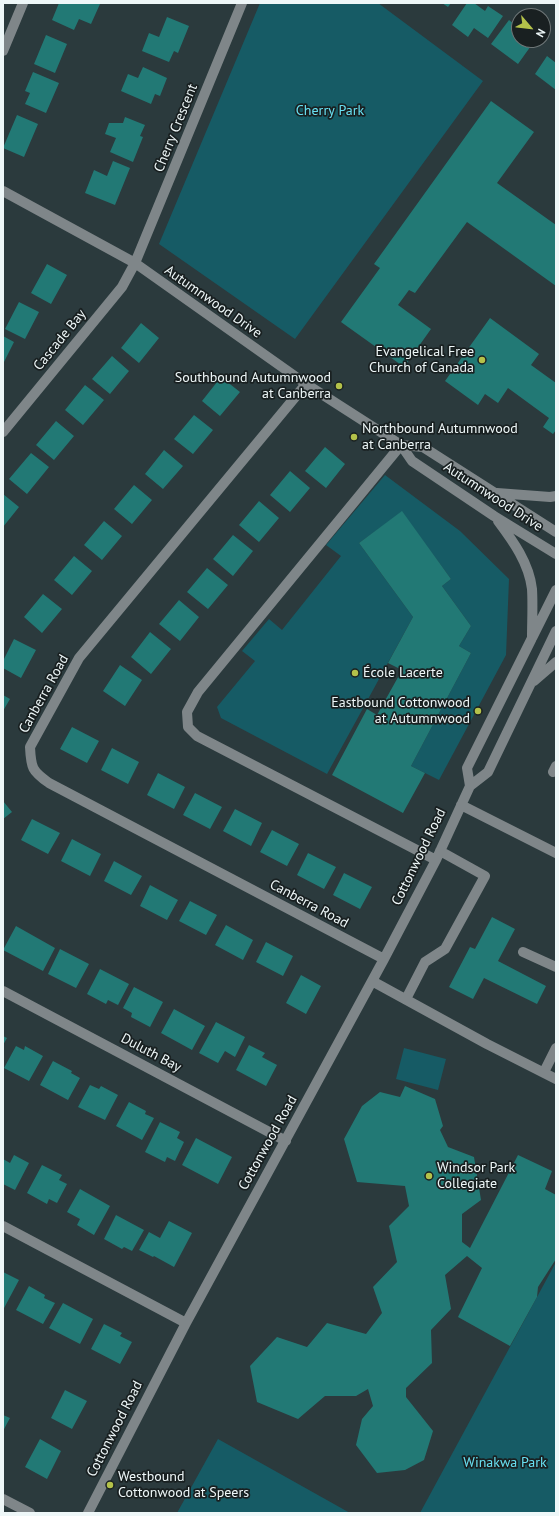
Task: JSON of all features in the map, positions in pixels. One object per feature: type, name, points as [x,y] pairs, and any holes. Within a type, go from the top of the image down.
[{"type":"street","points":[[3,51],[23,3]]},
{"type":"street","name":"Cherry Crescent","points":[[135,263],[242,3]]},
{"type":"street","name":"Autumnwood Drive","points":[[3,191],[135,263],[306,384],[401,445],[412,461],[494,516],[556,554]]},
{"type":"street","name":"Cascade Bay","points":[[3,432],[122,287],[135,263]]},
{"type":"street","name":"Canberra Road","points":[[306,384],[79,658],[30,747],[31,764],[36,774],[49,783],[384,960]]},
{"type":"street","points":[[401,445],[198,692],[186,712],[188,727],[197,736],[438,856],[485,876],[445,949],[426,962],[406,999]]},
{"type":"street","name":"Autumnwood Drive","points":[[401,445],[423,447],[556,532]]},
{"type":"street","points":[[495,493],[550,497],[556,496]]},
{"type":"street","points":[[494,516],[513,542],[527,568],[532,588],[532,640]]},
{"type":"street","points":[[470,786],[467,768],[556,590]]},
{"type":"street","name":"Cottonwood Road","points":[[88,1513],[186,1323],[384,960],[438,856],[470,786],[488,772],[556,631]]},
{"type":"street","points":[[530,685],[556,662]]},
{"type":"street","points":[[460,805],[556,853]]},
{"type":"street","points":[[524,952],[556,967]]},
{"type":"street","points":[[372,981],[487,1044],[556,1079]]},
{"type":"street","name":"Duluth Bay","points":[[3,991],[286,1141]]},
{"type":"street","points":[[544,1072],[556,1048]]},
{"type":"street","points":[[3,1226],[186,1323]]},
{"type":"street","points":[[3,1499],[30,1513]]},
{"type":"green space","name":"Cherry Park","points":[[260,3],[378,3],[483,81],[295,339],[159,244]]},
{"type":"green space","points":[[385,475],[460,531],[509,579],[506,655],[439,780],[411,766],[471,653],[459,646],[471,626],[442,586],[451,579],[402,512],[359,543],[413,617],[327,774],[221,718],[217,707],[255,661],[242,651],[269,619],[282,630],[341,556],[326,545]]},
{"type":"green space","points":[[404,1048],[446,1059],[438,1090],[396,1079]]},
{"type":"green space","name":"Winakwa Park","points":[[556,1262],[556,1513],[420,1513]]},
{"type":"green space","points":[[218,1439],[350,1513],[177,1513]]},
{"type":"building","points":[[59,3],[100,4],[91,24],[79,19],[74,30],[52,20]]},
{"type":"building","points":[[442,3],[451,3],[448,7]]},
{"type":"building","points":[[467,3],[474,3],[485,11],[488,6],[503,16],[488,38],[474,28],[468,37],[452,25]]},
{"type":"building","points":[[167,17],[189,26],[178,53],[174,51],[169,62],[142,51],[149,33],[159,37]]},
{"type":"building","points":[[509,20],[511,22],[511,48],[529,48],[518,64],[491,44]]},
{"type":"building","points":[[46,35],[67,44],[55,73],[34,64]]},
{"type":"building","points":[[547,56],[556,63],[556,90],[535,74]]},
{"type":"building","points":[[143,67],[167,78],[160,96],[155,94],[151,104],[121,91],[128,74],[138,78]]},
{"type":"building","points":[[33,72],[59,83],[46,113],[25,104],[30,93],[25,91]]},
{"type":"building","points":[[491,101],[534,132],[497,183],[556,225],[556,286],[467,222],[415,293],[409,290],[398,305],[431,329],[404,367],[341,322],[380,268],[374,264]]},
{"type":"building","points":[[17,115],[38,124],[24,157],[3,148]]},
{"type":"building","points":[[125,117],[145,125],[140,136],[143,137],[133,162],[110,152],[116,138],[105,134],[109,123],[123,123]]},
{"type":"building","points":[[113,161],[130,168],[115,205],[85,193],[94,170],[107,176]]},
{"type":"building","points":[[47,264],[67,275],[51,304],[31,293]]},
{"type":"building","points":[[19,302],[39,312],[25,339],[5,329]]},
{"type":"building","points":[[490,318],[539,354],[531,365],[556,383],[556,430],[553,434],[543,427],[549,418],[508,388],[498,403],[485,394],[478,405],[445,381]]},
{"type":"building","points":[[141,323],[159,338],[139,363],[121,348]]},
{"type":"building","points":[[3,336],[14,342],[3,364]]},
{"type":"building","points":[[112,356],[129,371],[110,394],[92,379]]},
{"type":"building","points":[[221,377],[240,392],[220,416],[202,401]]},
{"type":"building","points":[[85,385],[104,400],[83,425],[65,410]]},
{"type":"building","points":[[194,415],[213,430],[193,454],[174,439]]},
{"type":"building","points":[[56,421],[74,436],[54,460],[36,445]]},
{"type":"building","points":[[325,447],[345,464],[326,488],[305,471]]},
{"type":"building","points":[[164,450],[183,466],[163,489],[145,474]]},
{"type":"building","points":[[31,453],[49,467],[27,494],[9,479]]},
{"type":"building","points":[[290,471],[310,488],[290,512],[270,495]]},
{"type":"building","points":[[134,485],[152,500],[132,524],[114,509]]},
{"type":"building","points":[[3,494],[19,507],[3,527]]},
{"type":"building","points":[[259,501],[279,518],[259,542],[239,525]]},
{"type":"building","points":[[402,511],[451,579],[442,586],[471,626],[459,646],[471,653],[411,766],[425,773],[403,813],[332,775],[367,709],[377,715],[402,670],[388,663],[413,617],[359,543]]},
{"type":"building","points":[[104,521],[122,536],[102,560],[84,545]]},
{"type":"building","points":[[233,535],[253,551],[233,576],[213,559]]},
{"type":"building","points":[[74,556],[92,571],[72,595],[54,580]]},
{"type":"building","points":[[207,568],[228,585],[208,609],[187,592]]},
{"type":"building","points":[[43,594],[62,609],[42,633],[24,617]]},
{"type":"building","points":[[179,600],[199,617],[180,641],[159,624]]},
{"type":"building","points":[[150,632],[171,649],[151,674],[131,657]]},
{"type":"building","points":[[14,639],[36,650],[21,678],[3,668],[3,661]]},
{"type":"building","points":[[120,665],[142,680],[125,706],[103,691]]},
{"type":"building","points":[[3,695],[10,699],[3,711]]},
{"type":"building","points":[[72,727],[99,741],[87,763],[60,749]]},
{"type":"building","points":[[112,748],[139,762],[128,784],[101,770]]},
{"type":"building","points":[[158,773],[185,787],[174,809],[147,795]]},
{"type":"building","points":[[195,793],[222,807],[210,829],[183,815]]},
{"type":"building","points":[[3,801],[12,812],[3,819]]},
{"type":"building","points":[[235,809],[262,823],[251,846],[223,831]]},
{"type":"building","points":[[32,819],[60,833],[48,854],[21,840]]},
{"type":"building","points":[[272,830],[299,844],[287,866],[260,852]]},
{"type":"building","points":[[72,839],[101,854],[90,876],[61,861]]},
{"type":"building","points":[[308,853],[336,867],[324,889],[297,875]]},
{"type":"building","points":[[114,861],[142,876],[131,895],[104,881]]},
{"type":"building","points":[[344,873],[372,887],[360,909],[333,895]]},
{"type":"building","points":[[150,885],[178,900],[167,920],[140,906]]},
{"type":"building","points":[[190,901],[217,915],[206,935],[179,921]]},
{"type":"building","points":[[492,917],[515,929],[498,961],[546,986],[537,1004],[484,978],[473,999],[449,987],[470,947],[475,949]]},
{"type":"building","points":[[226,925],[253,940],[243,960],[215,945]]},
{"type":"building","points":[[16,926],[55,948],[43,971],[3,950]]},
{"type":"building","points":[[266,942],[293,956],[283,976],[256,962]]},
{"type":"building","points":[[60,949],[89,964],[76,988],[48,974]]},
{"type":"building","points":[[100,969],[129,984],[118,1005],[108,1000],[106,1004],[87,994]]},
{"type":"building","points":[[301,975],[321,986],[306,1014],[286,1003]]},
{"type":"building","points":[[134,987],[163,1002],[150,1027],[131,1017],[132,1013],[123,1008]]},
{"type":"building","points":[[174,1009],[205,1026],[192,1050],[161,1033]]},
{"type":"building","points":[[216,1022],[245,1037],[235,1057],[225,1051],[218,1063],[199,1053]]},
{"type":"building","points":[[3,1036],[7,1038],[3,1045]]},
{"type":"building","points":[[249,1045],[265,1053],[262,1057],[277,1065],[266,1086],[236,1070]]},
{"type":"building","points":[[16,1046],[24,1050],[25,1046],[43,1056],[29,1081],[4,1068]]},
{"type":"building","points":[[53,1061],[72,1071],[71,1073],[80,1078],[68,1100],[40,1085]]},
{"type":"building","points":[[90,1085],[99,1089],[101,1086],[118,1095],[105,1120],[78,1107]]},
{"type":"building","points":[[405,1086],[435,1099],[443,1126],[440,1130],[448,1147],[474,1157],[481,1200],[462,1214],[462,1242],[470,1248],[518,1155],[552,1171],[545,1189],[556,1195],[556,1259],[538,1287],[537,1297],[510,1346],[458,1317],[482,1268],[467,1256],[445,1275],[451,1309],[431,1330],[432,1363],[406,1388],[406,1397],[433,1431],[424,1460],[405,1470],[377,1473],[356,1445],[362,1419],[373,1406],[368,1389],[356,1396],[325,1396],[298,1419],[257,1402],[250,1366],[277,1337],[307,1347],[327,1323],[366,1334],[382,1313],[373,1287],[397,1262],[389,1226],[409,1206],[405,1186],[357,1182],[344,1139],[362,1106],[380,1092],[400,1097]]},
{"type":"building","points":[[129,1102],[146,1111],[145,1114],[154,1118],[142,1140],[116,1126]]},
{"type":"building","points":[[160,1122],[180,1132],[177,1138],[184,1142],[175,1161],[167,1157],[165,1162],[145,1152]]},
{"type":"building","points":[[196,1138],[232,1157],[218,1184],[182,1165]]},
{"type":"building","points":[[14,1155],[29,1163],[15,1190],[3,1184],[3,1159],[10,1163]]},
{"type":"building","points":[[42,1165],[62,1175],[59,1180],[67,1184],[57,1203],[49,1199],[47,1204],[27,1193]]},
{"type":"building","points":[[80,1189],[110,1206],[94,1235],[77,1225],[80,1219],[67,1212]]},
{"type":"building","points":[[116,1215],[144,1230],[132,1251],[124,1247],[122,1249],[104,1239]]},
{"type":"building","points":[[169,1221],[192,1233],[174,1267],[139,1250],[149,1232],[160,1238]]},
{"type":"building","points":[[3,1272],[19,1280],[3,1310]]},
{"type":"building","points":[[29,1286],[45,1295],[44,1298],[55,1303],[43,1324],[16,1310]]},
{"type":"building","points":[[63,1303],[93,1319],[80,1344],[49,1328]]},
{"type":"building","points":[[104,1324],[122,1333],[120,1336],[132,1342],[120,1364],[91,1349]]},
{"type":"building","points":[[65,1390],[87,1401],[72,1429],[51,1418]]},
{"type":"building","points":[[3,1415],[10,1418],[3,1431]]},
{"type":"building","points":[[40,1439],[61,1451],[47,1479],[25,1467]]},
{"type":"place","name":"Evangelical Free Church of Canada","points":[[482,360]]},
{"type":"place","name":"Southbound Autumnwood at Canberra","points":[[339,386]]},
{"type":"place","name":"Northbound Autumnwood at Canberra","points":[[354,437]]},
{"type":"place","name":"École Lacerte","points":[[355,673]]},
{"type":"place","name":"Eastbound Cottonwood at Autumnwood","points":[[478,711]]},
{"type":"place","name":"Windsor Park Collegiate","points":[[429,1176]]},
{"type":"place","name":"Westbound Cottonwood at Speers","points":[[110,1485]]}]
